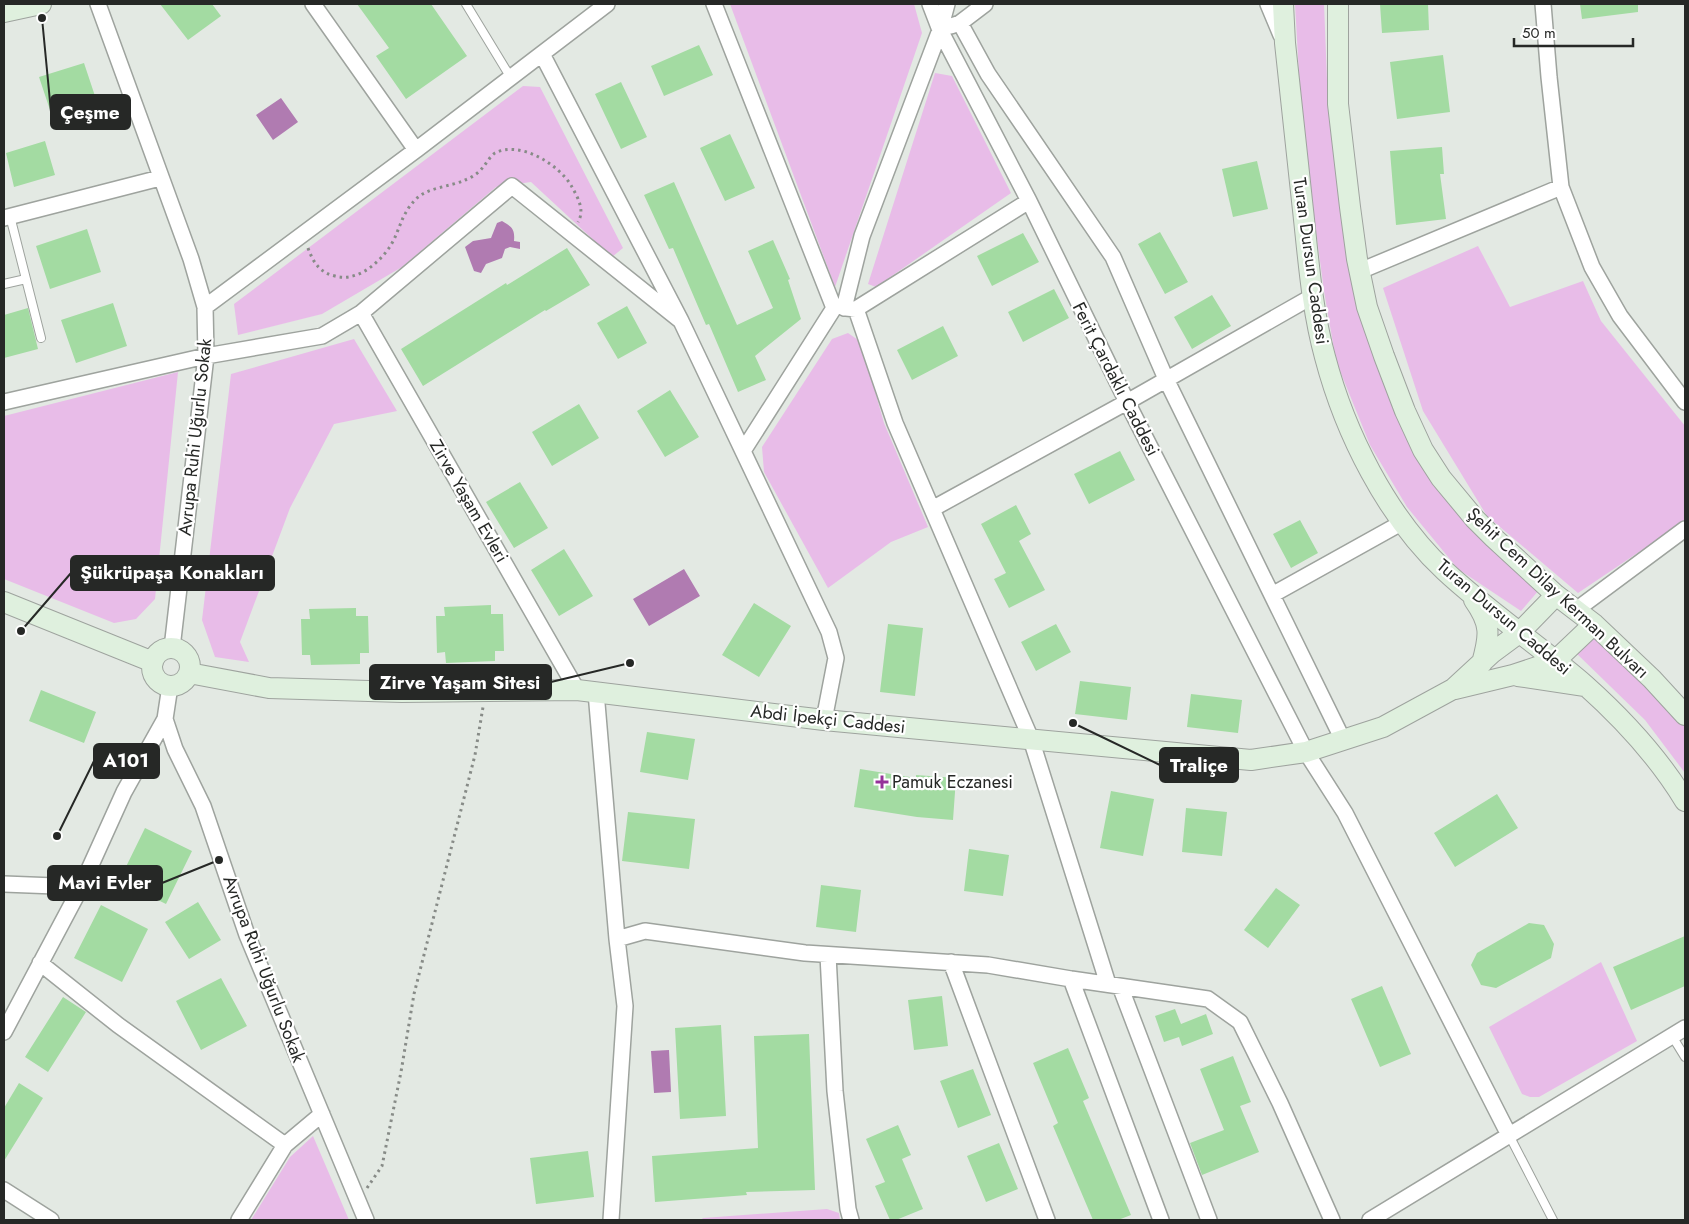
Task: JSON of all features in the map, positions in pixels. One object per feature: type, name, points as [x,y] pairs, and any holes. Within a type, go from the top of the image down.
[{"type":"main road","points":[[4,12],[41,4]]},
{"type":"main road","name":"Turan Dursun Caddesi","points":[[1283,4],[1285,43],[1313,296],[1324,356],[1341,408],[1360,452],[1383,493],[1403,522],[1442,568],[1586,686],[1624,723],[1656,759],[1685,801]]},
{"type":"main road","name":"Şehit Cem Dilay Kerman Bulvarı","points":[[1338,4],[1338,104],[1350,207],[1360,271],[1367,307],[1384,356],[1405,411],[1423,450],[1440,478],[1475,519],[1556,595],[1594,624],[1652,679],[1685,714]]},
{"type":"main road","points":[[1467,590],[1484,614],[1487,627],[1488,643],[1482,663]]},
{"type":"main road","points":[[1453,689],[1519,633],[1556,595]]},
{"type":"main road","points":[[4,602],[153,662]]},
{"type":"main road","points":[[1453,689],[1513,675],[1555,661],[1594,624]]},
{"type":"main road","points":[[172,648],[178,649],[187,656],[190,667],[189,673],[182,683],[170,686],[158,681],[152,669],[153,662],[160,652],[172,648]]},
{"type":"main road","name":"Abdi İpekçi Caddesi","points":[[189,673],[269,688],[402,692],[586,691],[824,720],[1251,760],[1306,752],[1383,727],[1453,689]]},
{"type":"main road","points":[[1513,675],[1586,686]]},
{"type":"street","name":"Avrupa Ruhi Uğurlu Sokak","points":[[98,4],[191,259],[205,307],[206,356],[172,648]]},
{"type":"street","points":[[313,4],[416,150]]},
{"type":"street","points":[[205,307],[416,150],[607,4]]},
{"type":"street","points":[[714,4],[1031,739],[1114,985],[1209,1220]]},
{"type":"street","name":"Ferit Çardaklı Caddesi","points":[[930,4],[940,30],[1029,201],[1127,402],[1306,752],[1345,813],[1509,1135]]},
{"type":"street","points":[[743,451],[845,308],[862,236],[940,30],[947,4]]},
{"type":"street","points":[[940,30],[960,23],[985,4]]},
{"type":"street","points":[[1268,4],[1285,43]]},
{"type":"street","points":[[1543,4],[1548,77],[1562,187],[1592,267],[1620,316],[1685,402]]},
{"type":"street","points":[[960,23],[988,74],[1113,257],[1166,379],[1343,740]]},
{"type":"street","points":[[542,54],[681,321],[829,632],[836,658],[824,720]]},
{"type":"street","points":[[7,217],[160,178]]},
{"type":"street","points":[[4,402],[206,356],[322,336],[361,313],[512,186],[681,321]]},
{"type":"street","points":[[1360,271],[1562,187]]},
{"type":"street","points":[[845,308],[1029,201]]},
{"type":"street","points":[[932,509],[1127,402],[1313,296]]},
{"type":"street","name":"Zirve Yaşam Evleri","points":[[361,313],[586,691]]},
{"type":"street","points":[[1272,595],[1403,522]]},
{"type":"street","points":[[1576,610],[1685,529]]},
{"type":"street","name":"Avrupa Ruhi Uğurlu Sokak","points":[[170,686],[165,719],[175,750],[202,806],[247,935],[366,1220]]},
{"type":"street","points":[[586,691],[625,1006],[610,1220]]},
{"type":"street","points":[[4,1032],[81,887],[124,792],[165,719]]},
{"type":"street","points":[[4,884],[81,887]]},
{"type":"street","points":[[616,939],[645,931],[805,953],[988,965],[1071,979],[1208,998],[1240,1022],[1280,1103],[1332,1220]]},
{"type":"street","points":[[828,955],[835,1091],[848,1209],[851,1220]]},
{"type":"street","points":[[951,962],[1047,1220]]},
{"type":"street","points":[[40,964],[118,1025],[285,1145]]},
{"type":"street","points":[[1071,979],[1161,1220]]},
{"type":"street","points":[[1370,1220],[1685,1028]]},
{"type":"street","points":[[239,1220],[285,1145],[322,1114]]},
{"type":"street","points":[[4,1190],[51,1220]]},
{"type":"lane","points":[[466,4],[511,78]]},
{"type":"lane","points":[[7,217],[26,279],[41,338]]},
{"type":"lane","points":[[4,284],[26,279]]},
{"type":"lane","points":[[1672,1036],[1685,1057]]},
{"type":"lane","points":[[1509,1135],[1553,1220]]},
{"type":"path","points":[[303,234],[309,253],[317,267],[328,275],[340,278],[356,276],[370,268],[390,247],[406,210],[418,197],[433,190],[466,180],[482,170],[493,154],[505,149],[528,152],[550,162],[570,184],[580,204],[581,217],[571,233]]},
{"type":"path","points":[[358,1200],[382,1166],[414,994],[475,755],[486,691]]},
{"type":"shaded area","points":[[730,4],[914,4],[922,33],[835,287]]},
{"type":"shaded area","points":[[1295,4],[1324,4],[1328,105],[1355,284],[1382,379],[1420,463],[1471,530],[1539,590],[1521,611],[1458,569],[1407,507],[1370,445],[1336,361],[1324,291],[1301,109]]},
{"type":"shaded area","points":[[935,73],[952,76],[1011,193],[876,287],[868,284]]},
{"type":"shaded area","points":[[523,86],[540,87],[623,248],[612,257],[531,182],[496,187],[402,267],[322,314],[238,335],[234,304]]},
{"type":"shaded area","points":[[281,98],[298,122],[273,140],[256,115]]},
{"type":"shaded area","points":[[502,221],[512,229],[514,241],[520,242],[520,249],[510,247],[505,249],[502,258],[486,264],[481,273],[474,271],[465,247],[473,241],[491,238],[497,223]]},
{"type":"shaded area","points":[[1478,246],[1510,307],[1583,281],[1601,321],[1685,426],[1685,521],[1578,593],[1487,516],[1423,411],[1383,288]]},
{"type":"shaded area","points":[[848,333],[861,342],[884,423],[928,527],[891,542],[828,588],[764,472],[762,447],[832,339]]},
{"type":"shaded area","points":[[354,339],[397,411],[334,424],[290,508],[240,642],[249,662],[215,657],[202,620],[231,374]]},
{"type":"shaded area","points":[[178,372],[155,599],[136,619],[114,623],[4,579],[4,416]]},
{"type":"shaded area","points":[[684,569],[700,596],[649,626],[633,599]]},
{"type":"shaded area","points":[[1597,631],[1685,723],[1685,773],[1645,720],[1575,652]]},
{"type":"shaded area","points":[[1601,962],[1637,1041],[1539,1097],[1530,1097],[1522,1094],[1489,1027]]},
{"type":"shaded area","points":[[669,1050],[671,1092],[654,1093],[651,1051]]},
{"type":"shaded area","points":[[313,1136],[349,1220],[251,1220],[290,1157]]},
{"type":"shaded area","points":[[827,1209],[839,1213],[840,1220],[701,1220],[703,1218]]},
{"type":"building","points":[[160,4],[212,4],[221,16],[188,40]]},
{"type":"building","points":[[357,4],[431,4],[467,56],[406,99],[376,56],[389,48]]},
{"type":"building","points":[[1380,4],[1428,4],[1429,30],[1382,33]]},
{"type":"building","points":[[1580,4],[1638,4],[1638,12],[1582,19]]},
{"type":"building","points":[[699,45],[713,75],[664,96],[651,66]]},
{"type":"building","points":[[1443,55],[1450,112],[1397,119],[1390,62]]},
{"type":"building","points":[[84,63],[95,96],[50,110],[39,77]]},
{"type":"building","points":[[621,82],[647,137],[621,149],[595,94]]},
{"type":"building","points":[[730,134],[755,188],[725,201],[700,148]]},
{"type":"building","points":[[45,141],[55,175],[14,187],[6,153]]},
{"type":"building","points":[[1442,147],[1444,174],[1440,174],[1446,219],[1396,225],[1390,151]]},
{"type":"building","points":[[1257,161],[1268,209],[1233,217],[1222,169]]},
{"type":"building","points":[[674,182],[737,325],[773,308],[748,251],[773,240],[790,279],[788,280],[801,319],[755,356],[766,380],[738,392],[709,324],[706,325],[673,248],[669,249],[644,195]]},
{"type":"building","points":[[87,229],[101,272],[50,289],[36,246]]},
{"type":"building","points":[[1160,232],[1188,282],[1165,294],[1138,244]]},
{"type":"building","points":[[1023,233],[1039,262],[992,286],[977,256]]},
{"type":"building","points":[[567,248],[590,285],[545,310],[423,386],[401,349],[506,283],[507,285]]},
{"type":"building","points":[[1054,289],[1069,318],[1023,342],[1008,312]]},
{"type":"building","points":[[1212,295],[1231,326],[1192,349],[1174,317]]},
{"type":"building","points":[[113,303],[127,346],[76,363],[61,320]]},
{"type":"building","points":[[627,306],[647,343],[618,359],[597,323]]},
{"type":"building","points":[[28,308],[38,349],[4,358],[4,315]]},
{"type":"building","points":[[943,326],[958,356],[912,380],[897,350]]},
{"type":"building","points":[[670,390],[699,437],[665,457],[637,411]]},
{"type":"building","points":[[579,404],[599,438],[552,466],[532,432]]},
{"type":"building","points":[[1120,451],[1135,480],[1089,504],[1074,474]]},
{"type":"building","points":[[520,482],[548,528],[514,548],[486,502]]},
{"type":"building","points":[[1016,505],[1031,534],[1019,541],[1045,590],[1009,608],[994,579],[1006,573],[981,524]]},
{"type":"building","points":[[1300,520],[1318,553],[1291,568],[1273,534]]},
{"type":"building","points":[[564,549],[593,596],[559,616],[531,570]]},
{"type":"building","points":[[754,603],[791,626],[759,677],[722,655]]},
{"type":"building","points":[[491,605],[491,614],[503,614],[504,651],[495,651],[495,661],[446,663],[445,652],[437,653],[436,616],[445,616],[444,607]]},
{"type":"building","points":[[356,608],[356,616],[368,616],[369,653],[360,653],[360,664],[311,665],[310,655],[302,655],[301,619],[310,619],[309,609]]},
{"type":"building","points":[[888,624],[923,628],[915,696],[880,692]]},
{"type":"building","points":[[1056,624],[1071,652],[1036,671],[1021,642]]},
{"type":"building","points":[[1080,681],[1131,687],[1127,720],[1075,714]]},
{"type":"building","points":[[41,690],[96,712],[84,743],[29,721]]},
{"type":"building","points":[[1191,694],[1242,700],[1238,733],[1187,727]]},
{"type":"building","points":[[647,732],[695,739],[688,780],[640,772]]},
{"type":"building","points":[[860,769],[916,778],[916,775],[956,778],[953,820],[917,817],[854,807]]},
{"type":"building","points":[[1111,791],[1154,799],[1143,856],[1100,848]]},
{"type":"building","points":[[1497,794],[1518,828],[1455,867],[1434,833]]},
{"type":"building","points":[[1186,808],[1227,812],[1222,856],[1182,852]]},
{"type":"building","points":[[628,812],[695,819],[689,869],[622,861]]},
{"type":"building","points":[[145,828],[192,851],[166,904],[119,881]]},
{"type":"building","points":[[969,849],[1009,855],[1003,896],[964,891]]},
{"type":"building","points":[[821,885],[861,890],[856,932],[816,927]]},
{"type":"building","points":[[1276,888],[1300,905],[1268,948],[1244,930]]},
{"type":"building","points":[[198,902],[221,940],[189,959],[165,922]]},
{"type":"building","points":[[101,905],[148,929],[122,982],[74,958]]},
{"type":"building","points":[[1529,923],[1544,925],[1554,944],[1551,958],[1496,988],[1481,985],[1471,965],[1477,953]]},
{"type":"building","points":[[1685,936],[1685,986],[1631,1010],[1613,967]]},
{"type":"building","points":[[221,978],[247,1026],[201,1050],[176,1001]]},
{"type":"building","points":[[1382,986],[1411,1054],[1380,1067],[1351,999]]},
{"type":"building","points":[[942,996],[948,1046],[914,1050],[908,1000]]},
{"type":"building","points":[[63,997],[86,1012],[48,1072],[25,1057]]},
{"type":"building","points":[[1175,1009],[1181,1024],[1206,1014],[1213,1034],[1182,1046],[1179,1037],[1164,1042],[1155,1016]]},
{"type":"building","points":[[721,1025],[726,1116],[680,1119],[675,1028]]},
{"type":"building","points":[[809,1034],[815,1190],[746,1192],[747,1195],[655,1202],[652,1156],[758,1148],[754,1036]]},
{"type":"building","points":[[1068,1048],[1089,1098],[1083,1101],[1131,1215],[1118,1220],[1093,1220],[1053,1126],[1058,1123],[1033,1063]]},
{"type":"building","points":[[1233,1056],[1251,1102],[1240,1106],[1259,1152],[1202,1175],[1190,1143],[1224,1130],[1200,1069]]},
{"type":"building","points":[[973,1069],[991,1115],[958,1128],[940,1081]]},
{"type":"building","points":[[19,1083],[43,1098],[4,1161],[4,1108]]},
{"type":"building","points":[[898,1125],[911,1155],[902,1159],[923,1209],[896,1220],[890,1220],[875,1186],[885,1182],[866,1139]]},
{"type":"building","points":[[999,1143],[1018,1189],[986,1202],[967,1156]]},
{"type":"building","points":[[588,1151],[594,1197],[536,1204],[530,1158]]},
{"type":"place","name":"Çeşme","points":[[42,18]]},
{"type":"place","name":"Şükrüpaşa Konakları","points":[[21,631]]},
{"type":"place","name":"Zirve Yaşam Sitesi","points":[[630,663]]},
{"type":"place","name":"Traliçe","points":[[1073,723]]},
{"type":"place","name":"Pamuk Eczanesi","points":[[882,782]]},
{"type":"place","name":"A101","points":[[57,836]]},
{"type":"place","name":"Mavi Evler","points":[[219,860]]}]
